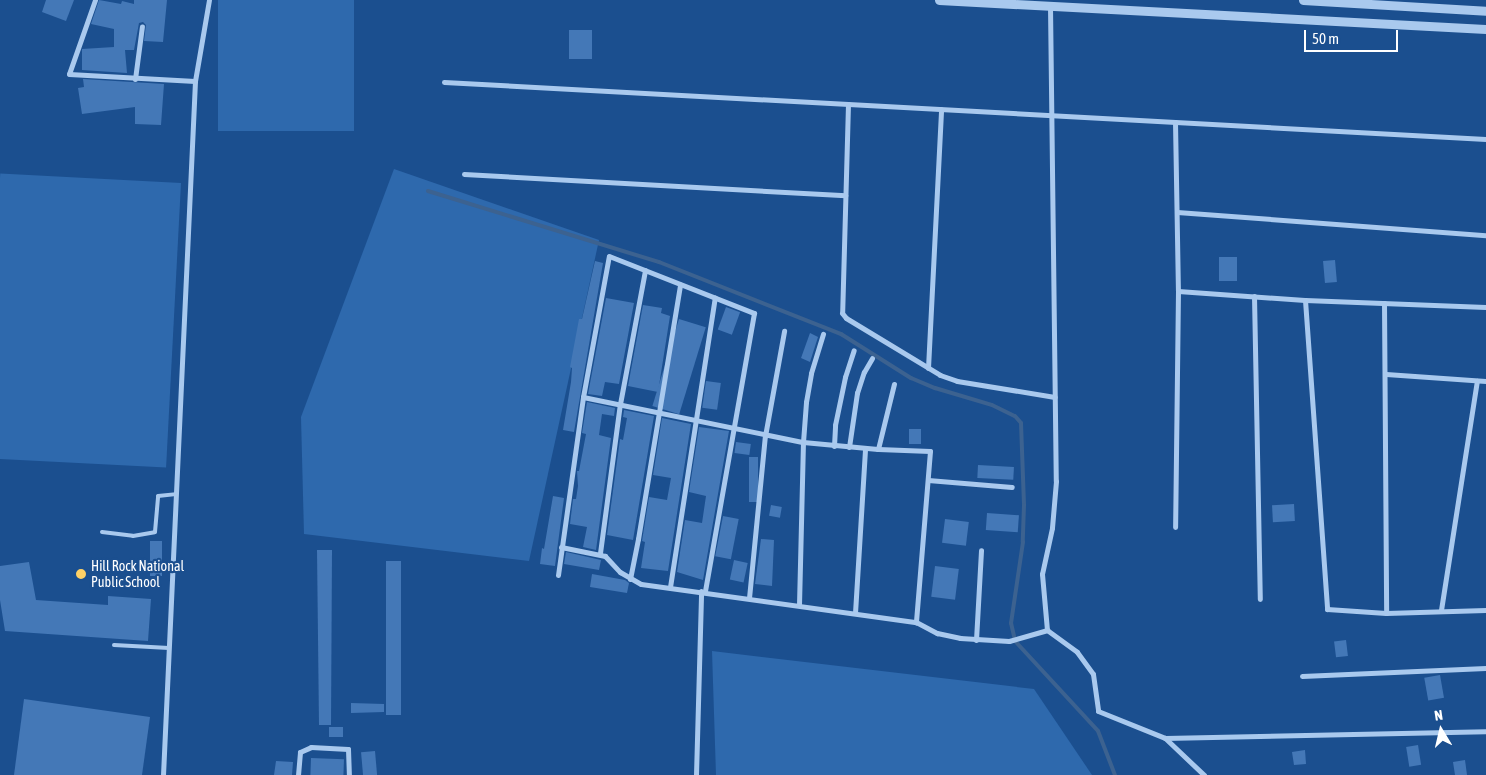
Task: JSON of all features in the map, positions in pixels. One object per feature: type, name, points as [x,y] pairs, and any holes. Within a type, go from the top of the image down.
[{"type":"street","points":[[95,0],[70,74],[196,81]]},
{"type":"street","points":[[163,775],[196,81],[209,0]]},
{"type":"street","points":[[939,0],[1050,3],[1486,29]]},
{"type":"street","points":[[1303,0],[1486,11]]},
{"type":"street","points":[[1050,3],[1056,480],[1052,528],[1042,574],[1047,630],[1077,652],[1093,674],[1098,710],[1164,738],[1204,775]]},
{"type":"street","points":[[135,79],[142,26]]},
{"type":"street","points":[[444,82],[1486,139]]},
{"type":"street","points":[[848,104],[842,313],[846,318],[928,368],[957,381],[1055,397]]},
{"type":"street","points":[[928,368],[941,109]]},
{"type":"street","points":[[1174,122],[1178,291],[1175,527]]},
{"type":"street","points":[[464,174],[845,195]]},
{"type":"street","points":[[1177,212],[1486,235]]},
{"type":"street","points":[[558,575],[583,397],[610,256],[754,313],[703,591],[696,775]]},
{"type":"street","points":[[600,553],[620,404],[645,270]]},
{"type":"street","points":[[630,579],[680,284]]},
{"type":"street","points":[[1178,291],[1305,300],[1486,307]]},
{"type":"street","points":[[1254,296],[1260,599]]},
{"type":"street","points":[[670,587],[715,297]]},
{"type":"street","points":[[1305,300],[1327,609],[1386,612],[1486,610]]},
{"type":"street","points":[[1384,303],[1386,374],[1386,612]]},
{"type":"street","points":[[749,598],[765,436],[784,331]]},
{"type":"street","points":[[798,605],[802,442],[808,387],[823,334]]},
{"type":"street","points":[[834,446],[835,425],[845,377],[854,350]]},
{"type":"street","points":[[849,447],[857,393],[864,372],[872,358]]},
{"type":"street","points":[[1386,374],[1486,381]]},
{"type":"street","points":[[1441,610],[1477,381]]},
{"type":"street","points":[[878,450],[894,384]]},
{"type":"street","points":[[583,397],[733,430],[802,442],[878,450],[930,451],[916,622]]},
{"type":"street","points":[[855,613],[864,448]]},
{"type":"street","points":[[928,480],[1012,486]]},
{"type":"street","points":[[562,547],[600,553],[630,579],[641,584],[703,591],[916,622],[947,636],[976,640],[1009,641],[1047,630]]},
{"type":"street","points":[[976,640],[982,550]]},
{"type":"street","points":[[1302,676],[1486,668]]},
{"type":"street","points":[[1164,738],[1486,731]]},
{"type":"street","points":[[298,775],[300,752],[311,747],[348,749],[349,775]]},
{"type":"lane","points":[[102,532],[133,536],[155,532],[158,496],[176,494]]},
{"type":"lane","points":[[114,645],[169,648]]},
{"type":"shaded area","points":[[218,0],[354,0],[354,131],[218,131]]},
{"type":"shaded area","points":[[394,169],[599,240],[529,561],[304,534],[301,417]]},
{"type":"shaded area","points":[[0,174],[181,183],[166,468],[0,459]]},
{"type":"shaded area","points":[[712,651],[1034,689],[1092,775],[716,775]]},
{"type":"building","points":[[46,0],[74,0],[66,21],[42,12]]},
{"type":"building","points":[[99,0],[121,4],[122,1],[134,4],[134,0],[167,0],[163,42],[144,41],[146,25],[143,22],[139,23],[134,50],[125,50],[127,73],[82,70],[82,49],[114,47],[114,29],[91,24]]},
{"type":"building","points":[[569,30],[592,30],[592,59],[569,59]]},
{"type":"building","points":[[83,79],[164,84],[161,125],[135,124],[135,107],[82,114],[78,88],[84,87]]},
{"type":"building","points":[[1219,257],[1237,257],[1237,281],[1219,281]]},
{"type":"building","points":[[1335,260],[1337,282],[1325,283],[1323,261]]},
{"type":"building","points":[[595,261],[603,263],[574,432],[563,430],[571,382],[572,368],[570,367],[579,319],[582,319]]},
{"type":"building","points":[[606,298],[634,303],[619,384],[605,382],[602,396],[588,394]]},
{"type":"building","points":[[643,305],[662,308],[661,313],[670,316],[658,392],[628,386]]},
{"type":"building","points":[[726,307],[740,312],[732,335],[718,330]]},
{"type":"building","points":[[679,319],[706,327],[679,414],[652,406]]},
{"type":"building","points":[[810,333],[818,337],[810,362],[801,358]]},
{"type":"building","points":[[706,381],[721,383],[717,410],[702,408]]},
{"type":"building","points":[[587,402],[615,408],[614,416],[602,414],[599,435],[611,438],[596,550],[583,547],[587,527],[570,524],[573,499],[576,499],[578,486],[577,471],[579,471],[586,434],[582,433]]},
{"type":"building","points":[[624,410],[654,416],[633,540],[607,535],[620,439],[623,440],[627,418],[623,417]]},
{"type":"building","points":[[662,418],[691,424],[668,571],[641,568],[645,542],[642,541],[649,497],[667,500],[671,478],[653,475]]},
{"type":"building","points":[[699,427],[729,431],[703,580],[677,572],[685,520],[702,523],[706,496],[689,492]]},
{"type":"building","points":[[909,429],[921,429],[921,444],[909,444]]},
{"type":"building","points":[[736,442],[751,444],[749,455],[734,453]]},
{"type":"building","points":[[749,457],[758,457],[758,502],[749,502]]},
{"type":"building","points":[[978,465],[1014,467],[1013,480],[977,478]]},
{"type":"building","points":[[553,496],[564,498],[555,566],[540,564]]},
{"type":"building","points":[[1294,504],[1295,521],[1273,522],[1272,505]]},
{"type":"building","points":[[771,505],[782,507],[780,518],[769,516]]},
{"type":"building","points":[[987,513],[1019,515],[1018,532],[986,530]]},
{"type":"building","points":[[723,516],[739,519],[731,559],[715,556]]},
{"type":"building","points":[[945,519],[969,522],[966,546],[942,543]]},
{"type":"building","points":[[761,539],[774,540],[772,586],[755,584]]},
{"type":"building","points":[[150,541],[162,541],[162,576],[150,576]]},
{"type":"building","points":[[317,550],[332,550],[331,725],[319,725]]},
{"type":"building","points":[[566,552],[601,560],[599,570],[564,564]]},
{"type":"building","points":[[734,560],[748,563],[744,582],[730,580]]},
{"type":"building","points":[[386,561],[401,561],[401,715],[386,715]]},
{"type":"building","points":[[29,562],[36,600],[108,605],[108,596],[151,599],[148,641],[5,631],[0,600],[0,566]]},
{"type":"building","points":[[935,566],[959,569],[955,600],[931,597]]},
{"type":"building","points":[[592,574],[625,580],[629,583],[627,593],[590,587]]},
{"type":"building","points":[[1346,640],[1348,656],[1336,657],[1334,641]]},
{"type":"building","points":[[1440,675],[1444,698],[1428,700],[1424,678]]},
{"type":"building","points":[[24,699],[150,717],[142,775],[14,775]]},
{"type":"building","points":[[351,703],[384,704],[384,712],[351,713]]},
{"type":"building","points":[[329,727],[343,727],[343,737],[329,737]]},
{"type":"building","points":[[1418,745],[1421,765],[1409,767],[1406,747]]},
{"type":"building","points":[[1305,750],[1306,764],[1294,765],[1292,752]]},
{"type":"building","points":[[375,751],[377,775],[363,775],[361,752]]},
{"type":"building","points":[[311,758],[344,759],[343,775],[310,775]]},
{"type":"building","points":[[1465,760],[1467,775],[1455,775],[1453,762]]},
{"type":"building","points":[[276,761],[293,762],[292,775],[274,775]]},
{"type":"waterway","points":[[428,191],[659,262],[841,334],[911,378],[935,388],[992,405],[1015,416],[1021,423],[1024,505],[1023,542],[1011,623],[1015,641],[1098,731],[1115,775]]},
{"type":"place","name":"Hill Rock National Public School","points":[[81,574]]}]
